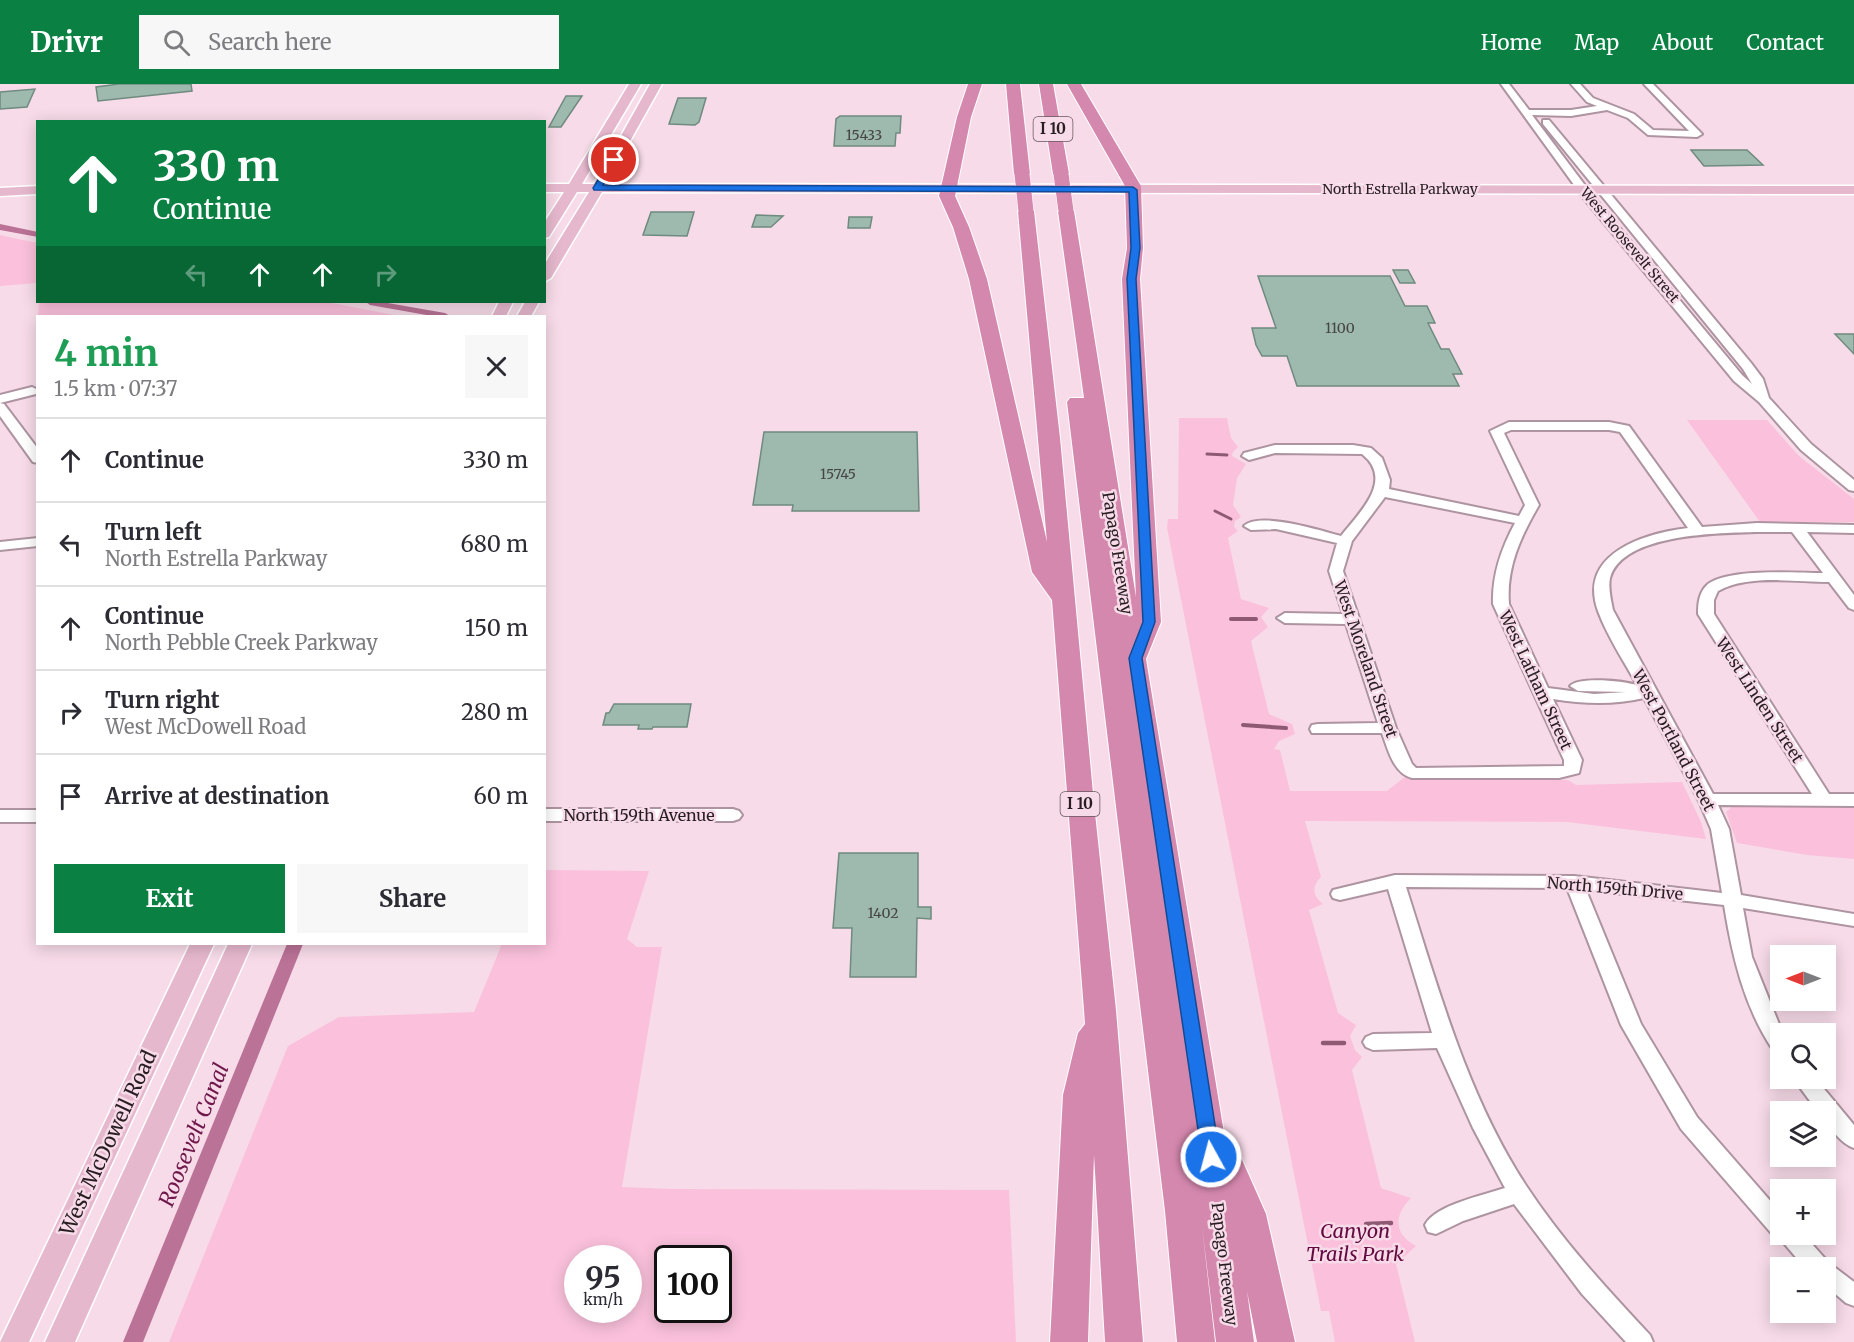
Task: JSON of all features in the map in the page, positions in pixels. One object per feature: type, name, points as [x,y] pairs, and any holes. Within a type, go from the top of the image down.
[{"type":"highway","points":[[975,84],[964,117],[947,192],[978,279],[1043,572],[1062,598]]},
{"type":"highway","name":"Papago Freeway","points":[[1013,84],[1022,174],[1048,211],[1109,502],[1205,1113],[1235,1342]]},
{"type":"highway","points":[[1035,84],[1054,174],[1048,211],[1181,1200],[1196,1342]]},
{"type":"highway","name":"I 10","points":[[1046,84],[1054,174]]},
{"type":"highway","points":[[1074,84],[1133,193],[1135,248],[1131,279],[1149,622],[1135,658]]},
{"type":"highway","name":"Papago Freeway","points":[[1048,211],[1050,438],[1062,598],[1100,1010],[1124,1342]]},
{"type":"highway","points":[[1069,1342],[1079,1095],[1100,1010]]},
{"type":"highway","points":[[1205,1113],[1248,1214],[1276,1342]]},
{"type":"main road","points":[[546,275],[643,112],[656,84]]},
{"type":"main road","points":[[635,86],[639,98],[635,108],[643,112]]},
{"type":"main road","points":[[546,231],[635,86]]},
{"type":"main road","points":[[621,111],[628,115],[624,126],[630,134]]},
{"type":"main road","points":[[0,187],[36,189]]},
{"type":"main road","points":[[546,188],[571,192],[772,188],[947,192]]},
{"type":"main road","points":[[728,196],[735,192],[764,191],[772,188]]},
{"type":"main road","points":[[0,194],[36,189]]},
{"type":"main road","points":[[1374,189],[1386,198]]},
{"type":"main road","name":"North Estrella Parkway","points":[[1133,193],[1374,189],[1586,193],[1854,190]]},
{"type":"main road","points":[[1746,198],[1744,195],[1747,193],[1810,193],[1818,190]]},
{"type":"main road","points":[[546,197],[571,192]]},
{"type":"main road","points":[[595,192],[728,196],[947,192]]},
{"type":"main road","name":"North Estrella Parkway","points":[[947,192],[1386,198],[1586,193]]},
{"type":"main road","name":"North Estrella Parkway","points":[[1606,193],[1746,198],[1854,197]]},
{"type":"main road","points":[[0,194],[36,195]]},
{"type":"main road","name":"West McDowell Road","points":[[14,1342],[202,945]]},
{"type":"main road","points":[[60,1342],[240,945]]},
{"type":"street","name":"West Roosevelt Street","points":[[1505,84],[1606,193],[1757,379],[1763,399]]},
{"type":"street","name":"West Roosevelt Street","points":[[1514,84],[1586,193],[1738,378],[1763,399],[1806,447],[1854,487]]},
{"type":"street","points":[[1575,84],[1590,100],[1605,111]]},
{"type":"street","points":[[1533,112],[1605,111],[1631,116],[1645,130],[1655,134],[1697,134],[1648,84]]},
{"type":"street","points":[[0,399],[32,391]]},
{"type":"street","points":[[0,407],[36,456]]},
{"type":"street","name":"West Latham Street","points":[[1412,773],[1559,773],[1573,769],[1573,760],[1501,604],[1499,590],[1501,573],[1532,505],[1497,430],[1501,427],[1609,426],[1624,429],[1634,439],[1697,530]]},
{"type":"street","points":[[1250,456],[1275,449],[1353,449],[1366,452],[1375,458],[1383,480],[1382,492],[1523,521]]},
{"type":"street","name":"West Moreland Street","points":[[1382,492],[1345,541],[1336,571],[1388,728],[1404,766],[1412,773]]},
{"type":"street","points":[[1251,526],[1276,525],[1345,541]]},
{"type":"street","points":[[1797,529],[1854,605]]},
{"type":"street","points":[[1697,530],[1854,529]]},
{"type":"street","name":"West Portland Street","points":[[1697,530],[1674,532],[1641,543],[1623,552],[1605,572],[1601,586],[1605,610],[1707,800],[1720,829],[1742,957],[1770,1026]]},
{"type":"street","points":[[0,546],[36,542]]},
{"type":"street","name":"West Linden Street","points":[[1824,800],[1706,614],[1706,597],[1714,587],[1730,581],[1759,578],[1834,578]]},
{"type":"street","points":[[1285,618],[1352,619]]},
{"type":"street","points":[[1540,691],[1564,698],[1629,698],[1648,692]]},
{"type":"street","points":[[1318,729],[1388,728]]},
{"type":"street","points":[[1707,800],[1854,800]]},
{"type":"street","name":"North 159th Avenue","points":[[546,815],[733,815]]},
{"type":"street","points":[[0,816],[36,816]]},
{"type":"street","points":[[1395,881],[1444,1040],[1484,1128],[1519,1192],[1590,1287],[1641,1342]]},
{"type":"street","name":"North 159th Drive","points":[[1340,894],[1395,881],[1574,882],[1732,900],[1854,920]]},
{"type":"street","points":[[1574,882],[1631,1025],[1689,1123],[1770,1216]]},
{"type":"street","points":[[1372,1042],[1444,1040]]},
{"type":"street","points":[[1812,1089],[1854,1140]]},
{"type":"street","points":[[1436,1225],[1455,1214],[1519,1192]]},
{"type":"street","points":[[1798,1245],[1810,1257]]},
{"type":"street","points":[[1836,1281],[1854,1296]]},
{"type":"green space","points":[[0,235],[36,243],[36,283],[0,286]]},
{"type":"green space","points":[[39,303],[331,303],[395,315],[38,315]]},
{"type":"green space","name":"Canyon Trails Park","points":[[1179,418],[1227,418],[1231,438],[1238,447],[1232,456],[1246,464],[1237,478],[1233,505],[1241,517],[1235,521],[1234,527],[1238,531],[1228,538],[1241,599],[1269,608],[1261,617],[1268,627],[1251,641],[1269,714],[1292,724],[1295,734],[1279,741],[1274,749],[1280,750],[1290,791],[1387,791],[1406,776],[1422,780],[1568,780],[1576,785],[1682,782],[1701,822],[1706,839],[1567,822],[1305,821],[1321,877],[1314,891],[1323,904],[1309,910],[1338,1013],[1356,1025],[1350,1036],[1355,1050],[1362,1057],[1352,1070],[1381,1188],[1411,1198],[1401,1211],[1398,1224],[1403,1236],[1416,1246],[1396,1264],[1415,1342],[1335,1342],[1329,1311],[1321,1311],[1167,528],[1168,519],[1178,519]]},
{"type":"green space","points":[[1687,420],[1767,420],[1799,456],[1854,499],[1854,522],[1760,522]]},
{"type":"green space","points":[[1734,805],[1854,806],[1854,859],[1807,855],[1737,843],[1726,812]]},
{"type":"green space","points":[[546,870],[649,871],[627,939],[637,947],[662,947],[622,1187],[1009,1190],[1016,1342],[169,1342],[288,1046],[339,1017],[474,1012],[502,945],[546,945]]},
{"type":"building","points":[[119,84],[191,84],[192,91],[98,101],[96,87]]},
{"type":"building","points":[[35,89],[27,107],[0,109],[0,92]]},
{"type":"building","points":[[566,96],[582,96],[561,127],[549,127]]},
{"type":"building","points":[[678,98],[706,98],[699,122],[695,125],[669,124]]},
{"type":"building","points":[[840,116],[901,116],[900,133],[896,133],[895,146],[834,146],[836,119]]},
{"type":"building","points":[[1691,150],[1747,150],[1763,165],[1704,166]]},
{"type":"building","points":[[651,212],[694,212],[687,236],[643,235]]},
{"type":"building","points":[[756,215],[783,216],[771,227],[752,227]]},
{"type":"building","points":[[849,217],[872,217],[870,228],[848,228]]},
{"type":"building","points":[[1393,270],[1408,270],[1415,283],[1400,283]]},
{"type":"building","points":[[1258,276],[1390,276],[1405,306],[1427,306],[1435,323],[1428,323],[1441,349],[1449,349],[1462,374],[1453,374],[1459,386],[1297,386],[1287,356],[1262,356],[1256,345],[1252,328],[1276,328]]},
{"type":"building","points":[[1835,334],[1854,334],[1854,354]]},
{"type":"building","points":[[764,432],[917,432],[919,511],[792,511],[793,505],[753,505]]},
{"type":"building","points":[[614,704],[691,704],[687,727],[638,729],[639,725],[603,725],[606,713],[609,713]]},
{"type":"building","points":[[839,853],[918,853],[918,907],[931,907],[931,919],[917,918],[916,977],[850,977],[852,928],[833,928]]},
{"type":"waterway","name":"Roosevelt Canal","points":[[0,227],[36,235]]},
{"type":"waterway","name":"Roosevelt Canal","points":[[375,303],[440,315]]},
{"type":"waterway","points":[[1207,454],[1227,455]]},
{"type":"waterway","points":[[1215,511],[1231,519]]},
{"type":"waterway","points":[[1231,619],[1256,619]]},
{"type":"waterway","points":[[1243,725],[1286,728]]},
{"type":"waterway","name":"Roosevelt Canal","points":[[133,1342],[295,945]]},
{"type":"waterway","points":[[1323,1043],[1344,1043]]},
{"type":"waterway","points":[[1366,1224],[1391,1223]]},
{"type":"route","points":[[614,160],[597,188],[1133,190],[1135,248],[1131,279],[1149,622],[1135,658],[1211,1157]]}]
